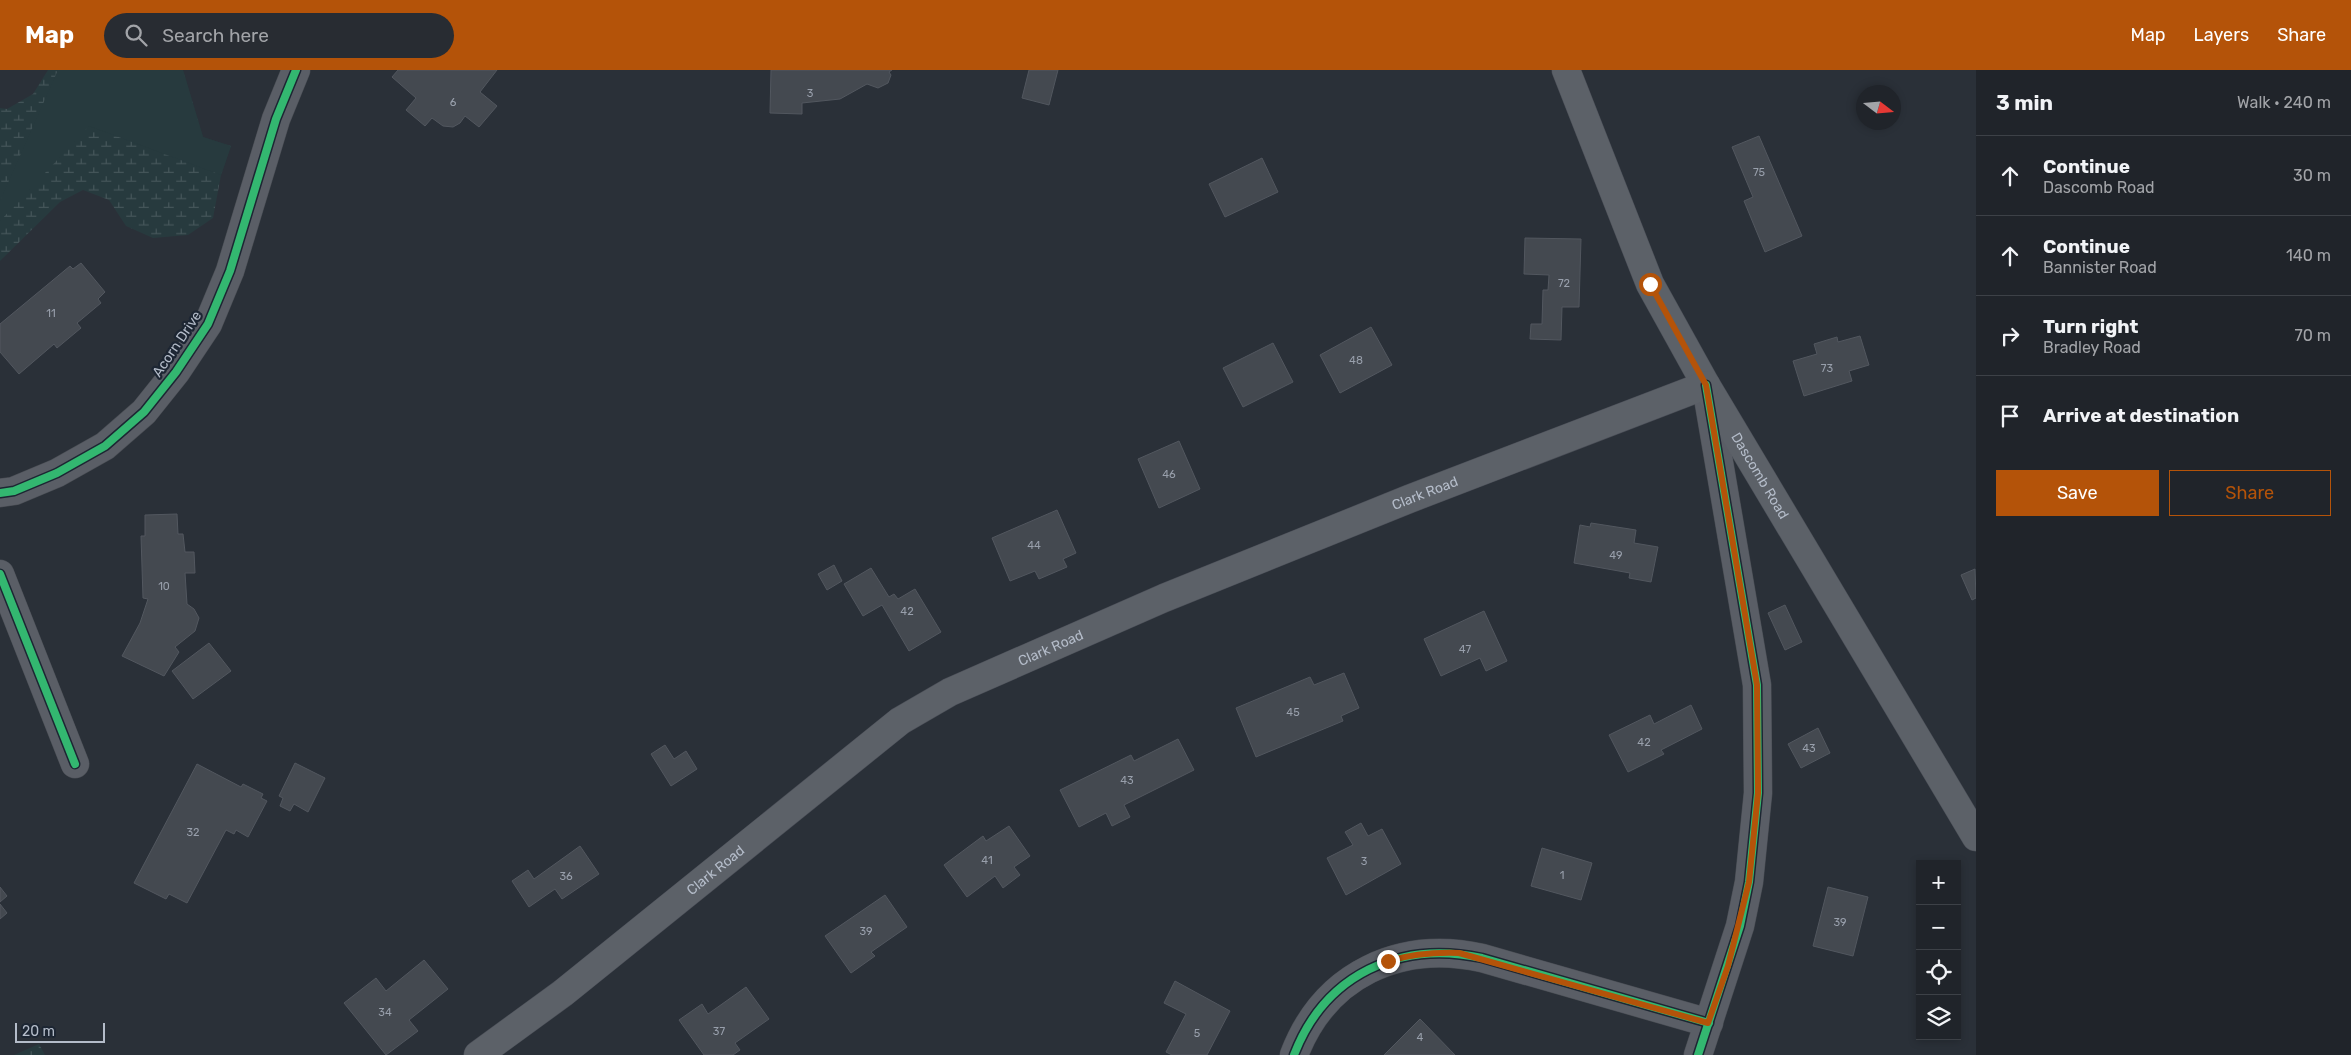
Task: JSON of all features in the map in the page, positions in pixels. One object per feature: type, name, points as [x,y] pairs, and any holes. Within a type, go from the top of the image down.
[{"type":"main road","name":"Dascomb Road","points":[[1566,70],[1650,284],[1706,385],[1976,837]]},
{"type":"main road","name":"Clark Road","points":[[478,1055],[563,994],[900,721],[950,692],[1173,594],[1409,499],[1706,385]]},
{"type":"street","name":"Acorn Drive","points":[[0,493],[14,491],[57,473],[104,446],[144,412],[176,372],[208,324],[230,272],[276,118],[296,70]]},
{"type":"street","points":[[1698,1055],[1742,917],[1749,882],[1758,793],[1757,685],[1706,385]]},
{"type":"street","points":[[0,574],[75,764]]},
{"type":"street","points":[[1294,1055],[1301,1038],[1313,1018],[1328,999],[1346,983],[1366,970],[1388,961],[1412,954],[1435,952],[1459,953],[1482,958],[1708,1023]]},
{"type":"green space","points":[[48,70],[183,70],[203,137],[231,146],[221,175],[213,218],[188,235],[153,238],[126,226],[109,200],[83,190],[60,202],[0,261],[0,108],[7,109],[33,94]]},
{"type":"green space","points":[[58,70],[183,70],[203,137],[231,146],[221,175],[89,126],[0,221],[0,201]]},
{"type":"green space","points":[[39,1044],[45,1055],[14,1055]]},
{"type":"building","points":[[398,70],[497,70],[480,92],[497,106],[479,127],[465,116],[460,123],[453,127],[443,126],[432,118],[425,126],[406,110],[416,98],[392,77]]},
{"type":"building","points":[[771,70],[892,70],[889,72],[891,75],[888,83],[878,88],[867,84],[840,99],[802,103],[802,114],[770,113]]},
{"type":"building","points":[[1029,70],[1058,70],[1049,105],[1022,98]]},
{"type":"building","points":[[1759,136],[1802,236],[1765,252],[1744,201],[1753,197],[1732,147]]},
{"type":"building","points":[[1262,158],[1278,192],[1225,217],[1209,184]]},
{"type":"building","points":[[1525,238],[1581,239],[1579,307],[1562,307],[1561,340],[1530,339],[1531,324],[1542,324],[1543,290],[1548,290],[1549,275],[1524,274]]},
{"type":"building","points":[[81,263],[105,292],[98,299],[101,303],[77,323],[81,328],[57,348],[54,344],[19,374],[0,352],[0,324],[70,266],[73,269]]},
{"type":"building","points":[[1371,327],[1392,365],[1340,393],[1320,355]]},
{"type":"building","points":[[1860,336],[1869,365],[1849,371],[1852,381],[1804,396],[1793,361],[1817,354],[1814,344],[1837,337],[1838,342]]},
{"type":"building","points":[[1273,343],[1293,382],[1243,407],[1223,368]]},
{"type":"building","points":[[1179,441],[1200,489],[1159,508],[1138,459]]},
{"type":"building","points":[[1057,510],[1076,553],[1063,559],[1067,567],[1039,579],[1035,571],[1010,581],[992,538]]},
{"type":"building","points":[[177,514],[178,534],[183,534],[185,552],[194,552],[195,573],[185,573],[187,604],[194,609],[199,618],[195,631],[175,647],[179,652],[164,676],[122,656],[140,623],[148,599],[143,598],[141,536],[145,536],[145,515]]},
{"type":"building","points":[[1591,523],[1636,530],[1634,543],[1658,547],[1651,582],[1629,578],[1630,573],[1574,563],[1580,525],[1590,527]]},
{"type":"building","points":[[834,565],[842,581],[827,590],[818,574]]},
{"type":"building","points":[[871,568],[889,597],[894,594],[898,599],[915,589],[941,632],[909,651],[882,605],[863,616],[844,584]]},
{"type":"building","points":[[1975,569],[1976,598],[1972,600],[1961,575]]},
{"type":"building","points":[[1785,605],[1802,642],[1785,650],[1768,613]]},
{"type":"building","points":[[1484,611],[1507,661],[1486,671],[1480,658],[1441,676],[1424,639]]},
{"type":"building","points":[[209,643],[231,671],[193,699],[172,671]]},
{"type":"building","points":[[1344,673],[1359,708],[1341,716],[1343,721],[1256,757],[1236,708],[1310,677],[1314,685]]},
{"type":"building","points":[[1691,705],[1702,729],[1661,750],[1664,754],[1628,772],[1609,735],[1650,715],[1654,724]]},
{"type":"building","points":[[1818,728],[1830,753],[1801,768],[1788,744]]},
{"type":"building","points":[[1178,739],[1194,770],[1124,805],[1130,817],[1112,826],[1106,813],[1079,827],[1060,790],[1131,755],[1134,761]]},
{"type":"building","points":[[665,745],[674,759],[686,751],[697,769],[671,786],[651,754]]},
{"type":"building","points":[[295,763],[325,778],[308,812],[294,804],[290,811],[280,806],[283,798],[279,796]]},
{"type":"building","points":[[197,764],[241,787],[243,784],[263,794],[261,798],[267,801],[248,837],[236,830],[234,834],[226,830],[187,903],[169,894],[166,899],[134,883]]},
{"type":"building","points":[[1361,823],[1368,836],[1382,829],[1401,864],[1346,895],[1327,858],[1353,845],[1345,832]]},
{"type":"building","points":[[1009,826],[1030,856],[1014,867],[1020,875],[1003,888],[995,876],[967,897],[944,865],[983,836],[986,841]]},
{"type":"building","points":[[580,846],[599,874],[562,899],[555,889],[529,907],[512,881],[528,870],[534,879]]},
{"type":"building","points":[[1542,848],[1592,863],[1581,900],[1531,886]]},
{"type":"building","points":[[0,887],[7,896],[0,902]]},
{"type":"building","points":[[1828,887],[1868,897],[1853,956],[1813,946]]},
{"type":"building","points":[[885,895],[907,927],[871,952],[875,956],[851,973],[825,936]]},
{"type":"building","points":[[0,904],[7,913],[0,919]]},
{"type":"building","points":[[424,960],[448,989],[409,1020],[418,1031],[386,1055],[344,1003],[376,978],[386,991]]},
{"type":"building","points":[[1175,981],[1230,1011],[1207,1055],[1172,1055],[1166,1052],[1186,1014],[1164,1003]]},
{"type":"building","points":[[746,987],[769,1019],[735,1043],[740,1050],[733,1055],[704,1055],[679,1020],[702,1004],[708,1014]]},
{"type":"building","points":[[1420,1019],[1455,1055],[1384,1055]]},
{"type":"cycle path","points":[[0,493],[14,491],[57,473],[105,446],[144,412],[176,372],[208,324],[230,271],[276,119],[296,70]]},
{"type":"cycle path","points":[[1698,1055],[1740,926],[1749,882],[1758,793],[1757,685],[1706,385]]},
{"type":"cycle path","points":[[0,574],[75,764]]},
{"type":"cycle path","points":[[1294,1055],[1308,1027],[1325,1003],[1345,984],[1369,969],[1395,959],[1422,954],[1452,954],[1482,958],[1709,1023]]},
{"type":"route","points":[[1388,961],[1412,954],[1435,952],[1459,953],[1708,1023],[1740,926],[1749,882],[1758,793],[1757,685],[1706,385],[1650,284]]}]
